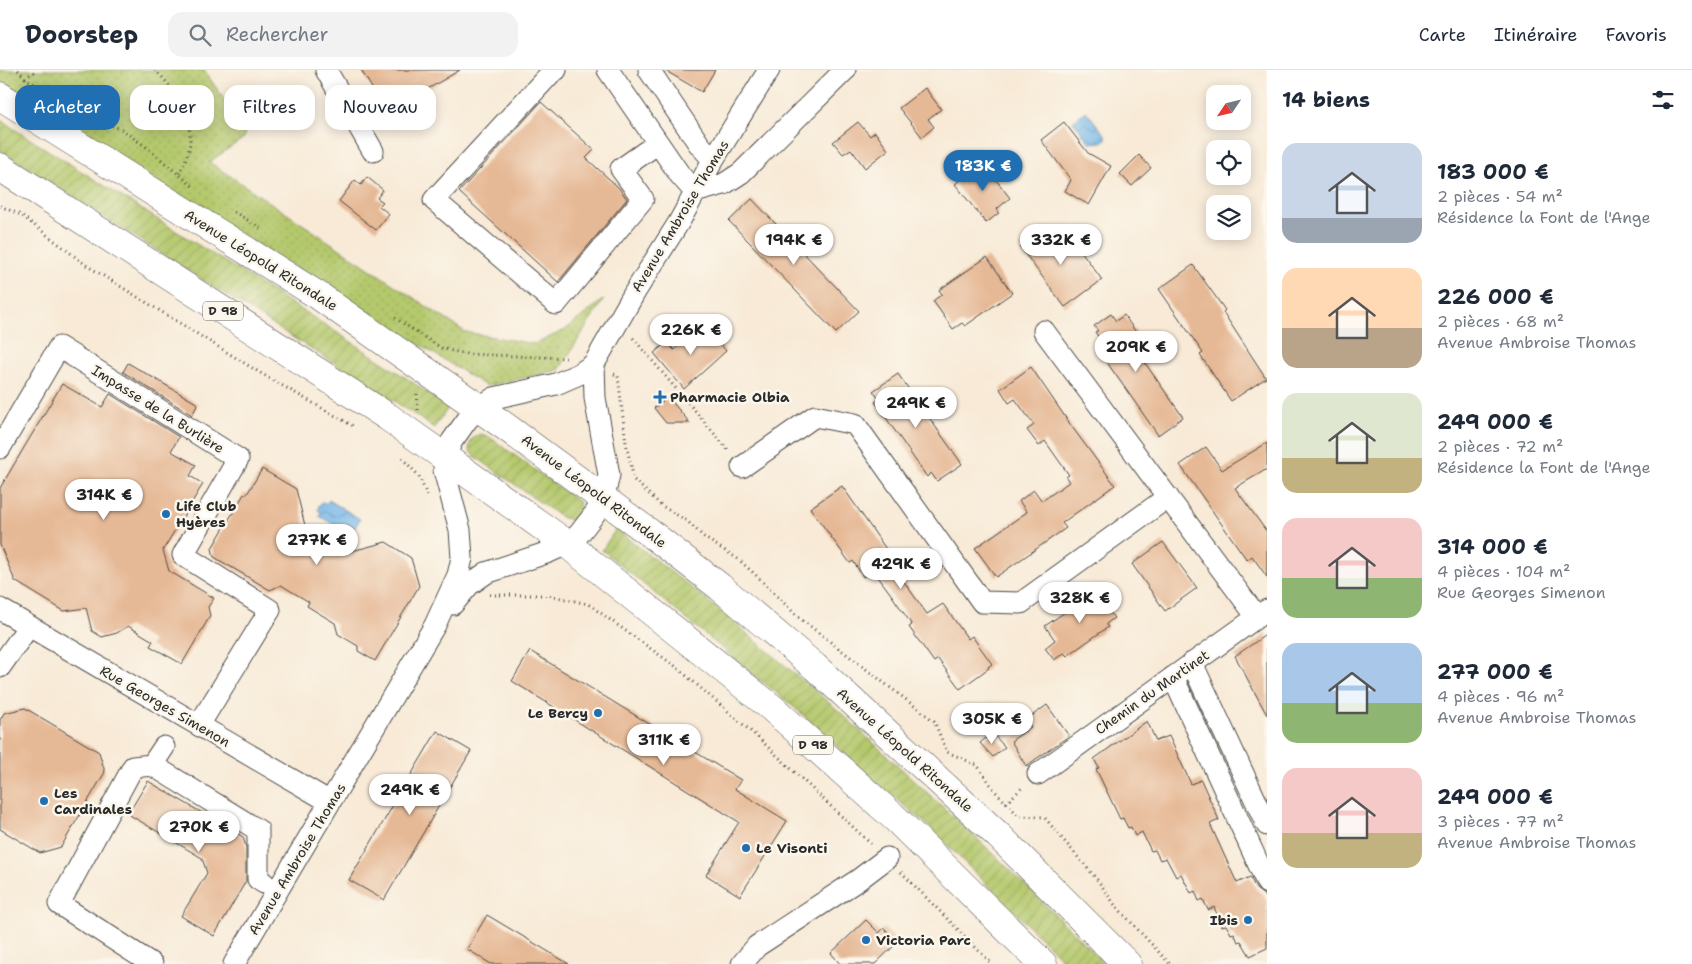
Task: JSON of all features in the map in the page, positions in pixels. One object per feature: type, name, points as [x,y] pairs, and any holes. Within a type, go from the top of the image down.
[{"type":"highway","name":"Avenue Léopold Ritondale","points":[[0,96],[320,296],[604,497],[720,587],[815,667],[1000,836],[1127,964]]},
{"type":"highway","name":"D 98","points":[[0,167],[405,428],[567,544],[772,708],[896,819],[1043,964]]},
{"type":"street","points":[[326,70],[373,151]]},
{"type":"street","points":[[556,70],[551,73],[434,200],[556,304],[643,199],[621,169],[658,143]]},
{"type":"street","points":[[608,70],[658,143],[695,192],[724,184],[741,173],[845,70]]},
{"type":"street","points":[[649,70],[713,160]]},
{"type":"street","name":"Avenue Ambroise Thomas","points":[[234,964],[435,625],[458,575],[462,558],[460,530],[444,470],[445,456],[457,434],[479,407],[494,398],[556,384],[579,374],[594,364],[679,222],[713,160],[769,70]]},
{"type":"street","points":[[1044,331],[1168,497],[1262,614]]},
{"type":"street","name":"Impasse de la Burlière","points":[[0,448],[59,347],[238,459],[183,555],[270,610],[199,725]]},
{"type":"street","name":"Avenue Ambroise Thomas","points":[[435,625],[469,584],[486,573],[567,544],[579,534],[596,512],[604,497],[609,474],[595,398],[594,364]]},
{"type":"street","points":[[742,467],[815,416],[855,424],[982,602],[1022,603],[1168,497]]},
{"type":"street","name":"Rue Georges Simenon","points":[[0,609],[330,802]]},
{"type":"street","name":"Chemin du Martinet","points":[[1038,774],[1262,614]]},
{"type":"street","points":[[0,667],[29,626]]},
{"type":"street","points":[[1192,663],[1267,825]]},
{"type":"street","points":[[1173,677],[1267,883]]},
{"type":"street","points":[[152,766],[170,735]]},
{"type":"street","points":[[152,964],[61,899],[133,767],[152,766],[258,830],[258,879],[264,883]]},
{"type":"street","points":[[742,964],[757,946],[858,880],[887,858]]},
{"type":"path","points":[[18,70],[25,78],[85,115],[121,129],[146,147],[198,191]]},
{"type":"path","points":[[25,78],[37,70]]},
{"type":"path","points":[[155,70],[176,94],[185,112],[190,131],[189,152],[179,174]]},
{"type":"path","points":[[0,206],[21,215],[86,265],[262,374],[357,428]]},
{"type":"path","points":[[228,209],[266,233]]},
{"type":"path","points":[[390,315],[442,349],[467,354],[560,356]]},
{"type":"path","points":[[619,321],[742,467]]},
{"type":"path","points":[[430,501],[419,476],[392,447],[418,411],[417,384],[442,349]]},
{"type":"path","points":[[618,376],[626,443],[634,480],[662,506],[687,522],[705,538],[738,559],[798,617],[934,721],[947,752],[977,765],[996,791],[1019,816],[1044,817],[1099,882],[1115,905],[1170,964]]},
{"type":"path","points":[[484,595],[548,595],[588,604],[676,666],[753,732],[887,858],[992,964]]},
{"type":"green space","points":[[0,70],[204,70],[224,99],[224,130],[245,130],[244,138],[209,162],[465,332],[535,344],[565,330],[604,299],[559,370],[486,386],[74,130],[120,130],[120,85],[15,85],[15,93],[0,84]]},
{"type":"green space","points":[[0,120],[330,328],[411,381],[448,408],[434,428],[378,390],[0,150]]},
{"type":"green space","points":[[480,434],[488,436],[579,502],[580,509],[577,516],[570,520],[561,517],[473,455],[469,450],[470,444],[473,438]]},
{"type":"green space","points":[[616,529],[717,608],[840,712],[997,857],[1105,964],[1067,964],[922,820],[882,788],[801,713],[602,550]]},
{"type":"water","points":[[1086,111],[1106,136],[1106,139],[1101,142],[1090,143],[1073,121]]},
{"type":"water","points":[[329,500],[360,519],[351,534],[319,516],[321,513],[318,510],[319,505],[327,503]]},
{"type":"building","points":[[361,70],[460,70],[435,85],[370,85]]},
{"type":"building","points":[[664,70],[715,70],[702,92]]},
{"type":"building","points":[[925,88],[941,109],[928,119],[934,127],[922,137],[899,108]]},
{"type":"building","points":[[541,102],[594,150],[586,158],[619,188],[627,199],[558,282],[459,192]]},
{"type":"building","points":[[858,122],[870,136],[875,132],[888,150],[865,168],[851,149],[843,154],[833,142]]},
{"type":"building","points":[[1064,122],[1088,153],[1111,166],[1089,205],[1065,191],[1071,180],[1041,140]]},
{"type":"building","points":[[1139,155],[1151,168],[1132,186],[1120,174]]},
{"type":"building","points":[[983,163],[1010,198],[997,209],[999,213],[986,223],[955,184]]},
{"type":"building","points":[[367,177],[383,190],[377,198],[383,202],[379,206],[389,214],[376,230],[339,201],[355,180],[361,185]]},
{"type":"building","points":[[752,199],[859,311],[836,333],[729,221]]},
{"type":"building","points":[[1048,227],[1061,244],[1071,237],[1102,280],[1065,307],[1020,247]]},
{"type":"building","points":[[987,257],[1012,293],[965,326],[962,323],[953,329],[933,301],[942,294],[939,290]]},
{"type":"building","points":[[1193,265],[1225,310],[1223,312],[1266,378],[1231,401],[1200,355],[1203,353],[1159,289]]},
{"type":"building","points":[[1111,314],[1116,321],[1124,315],[1140,338],[1134,342],[1148,362],[1145,363],[1183,417],[1158,435],[1101,354],[1107,349],[1095,332],[1098,331],[1094,326]]},
{"type":"building","points":[[703,324],[726,351],[684,389],[654,353],[667,342],[674,350]]},
{"type":"building","points":[[128,363],[198,404],[192,415],[123,372]]},
{"type":"building","points":[[1031,367],[1115,485],[1062,523],[1066,528],[996,577],[975,548],[1027,512],[1019,501],[1034,490],[1042,501],[1069,482],[1066,477],[1069,475],[1045,441],[1039,446],[1027,430],[1034,425],[1015,399],[1009,403],[1000,389]]},
{"type":"building","points":[[898,374],[962,464],[937,481],[931,473],[927,477],[875,402],[879,399],[873,391]]},
{"type":"building","points":[[62,384],[102,407],[110,394],[179,437],[171,451],[196,465],[190,476],[203,484],[163,550],[169,571],[214,598],[208,607],[210,616],[182,664],[150,646],[153,641],[128,626],[117,633],[102,637],[92,631],[86,608],[64,611],[15,581],[0,545],[0,488]]},
{"type":"building","points":[[668,397],[690,423],[666,423],[654,408]]},
{"type":"building","points":[[1267,443],[1267,469],[1235,488],[1267,532],[1267,577],[1252,556],[1247,560],[1180,465],[1206,447],[1222,470]]},
{"type":"building","points":[[262,469],[296,489],[308,538],[337,555],[386,542],[411,558],[419,586],[375,661],[358,651],[358,646],[338,634],[335,623],[307,606],[309,602],[281,585],[270,590],[214,557],[212,548],[244,494],[247,494]]},
{"type":"building","points":[[842,486],[886,549],[882,551],[927,614],[943,604],[968,639],[972,636],[992,664],[960,689],[938,659],[934,662],[909,627],[912,625],[873,570],[863,577],[853,561],[850,563],[810,508]]},
{"type":"building","points":[[1163,542],[1197,588],[1165,611],[1132,564]]},
{"type":"building","points":[[1102,586],[1112,600],[1105,605],[1114,618],[1106,624],[1108,627],[1067,656],[1064,653],[1054,660],[1045,648],[1055,640],[1045,626]]},
{"type":"building","points":[[1267,634],[1267,715],[1235,656]]},
{"type":"building","points":[[530,651],[741,780],[735,789],[787,821],[740,896],[706,875],[739,822],[512,681]]},
{"type":"building","points":[[1047,705],[1069,736],[1026,766],[1011,741],[1031,727],[1026,720]]},
{"type":"building","name":"Les Cardinales","points":[[25,708],[99,752],[105,772],[61,847],[40,853],[0,829],[0,720],[4,713]]},
{"type":"building","points":[[1147,721],[1156,741],[1169,736],[1191,784],[1201,780],[1219,820],[1210,824],[1237,883],[1250,877],[1256,889],[1264,895],[1267,902],[1267,948],[1250,956],[1241,941],[1238,942],[1234,933],[1231,934],[1226,925],[1222,926],[1214,907],[1208,910],[1203,899],[1199,901],[1195,891],[1191,893],[1181,874],[1176,877],[1166,858],[1160,860],[1155,850],[1151,851],[1142,832],[1135,836],[1131,827],[1128,828],[1123,818],[1120,819],[1096,769],[1099,768],[1094,759]]},
{"type":"building","points":[[437,731],[471,751],[384,900],[349,880]]},
{"type":"building","points":[[992,733],[1005,747],[993,757],[980,743]]},
{"type":"building","points":[[148,781],[243,837],[246,847],[246,881],[214,936],[181,916],[207,873],[202,858],[128,814]]},
{"type":"building","points":[[487,915],[569,964],[491,964],[467,949]]},
{"type":"building","name":"Victoria Parc","points":[[866,920],[879,933],[884,928],[898,942],[875,964],[840,964],[831,953]]},
{"type":"place","name":"Pharmacie Olbia","points":[[660,397]]},
{"type":"place","name":"Life Club Hyères","points":[[166,514]]},
{"type":"place","name":"Le Bercy","points":[[598,713]]},
{"type":"place","name":"Les Cardinales","points":[[44,801]]},
{"type":"place","name":"Le Visonti","points":[[746,848]]},
{"type":"place","name":"Ibis","points":[[1248,920]]},
{"type":"place","name":"Victoria Parc","points":[[866,940]]}]
